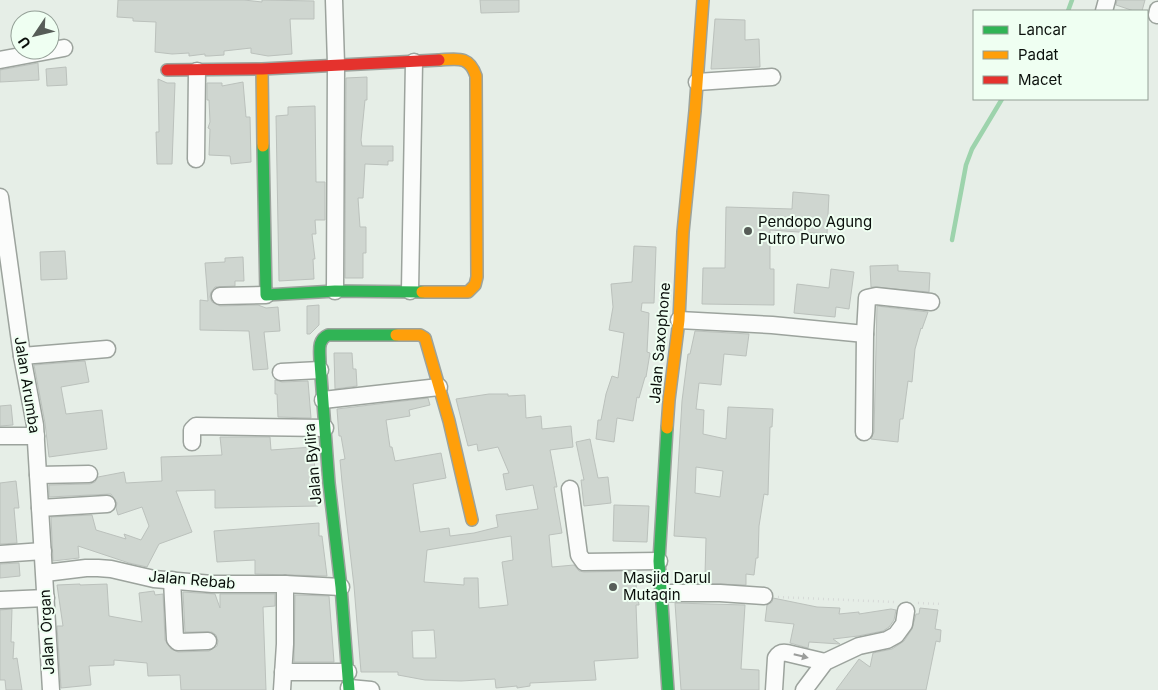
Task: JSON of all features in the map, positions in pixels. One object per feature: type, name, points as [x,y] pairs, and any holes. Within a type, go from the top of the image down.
[{"type":"street","points":[[334,0],[336,64],[335,291]]},
{"type":"street","name":"Jalan Saxophone","points":[[668,690],[659,561],[669,400],[679,320],[683,232],[703,0]]},
{"type":"street","points":[[0,60],[64,48]]},
{"type":"street","points":[[167,70],[262,69],[460,59],[467,60],[475,71],[477,277],[475,286],[468,292],[335,291],[220,296]]},
{"type":"street","points":[[410,291],[414,62]]},
{"type":"street","points":[[262,69],[266,295]]},
{"type":"street","points":[[196,159],[197,71]]},
{"type":"street","points":[[697,82],[772,77]]},
{"type":"street","name":"Jalan Arumba","points":[[0,196],[22,356],[36,436],[45,574]]},
{"type":"street","points":[[864,432],[867,298],[876,296],[931,302]]},
{"type":"street","points":[[679,320],[772,325],[865,334]]},
{"type":"street","name":"Jalan Bylira","points":[[349,683],[341,587],[329,483],[320,370],[320,342],[325,336],[423,336],[427,340],[439,387]]},
{"type":"street","points":[[22,356],[107,349]]},
{"type":"street","points":[[281,372],[320,370]]},
{"type":"street","points":[[323,400],[439,387],[449,421],[472,520]]},
{"type":"street","points":[[192,442],[192,430],[196,426],[325,428]]},
{"type":"street","points":[[0,436],[36,436]]},
{"type":"street","points":[[38,476],[89,474]]},
{"type":"street","points":[[570,489],[579,555],[584,562],[659,561]]},
{"type":"street","points":[[40,508],[107,504]]},
{"type":"street","points":[[0,554],[43,551]]},
{"type":"street","name":"Jalan Rebab","points":[[45,574],[98,568],[172,580],[212,584],[285,584],[341,587]]},
{"type":"street","name":"Jalan Organ","points":[[45,574],[51,690]]},
{"type":"street","points":[[172,580],[175,639],[178,642],[208,641]]},
{"type":"street","points":[[282,690],[285,644],[285,584]]},
{"type":"street","points":[[662,594],[720,593],[764,596]]},
{"type":"street","points":[[0,600],[46,598]]},
{"type":"street","points":[[804,690],[825,662],[859,646],[887,640],[896,635],[904,624],[907,605]]},
{"type":"street","points":[[774,690],[776,658],[778,654],[782,652],[825,662]]},
{"type":"street","points":[[283,672],[349,683],[371,690]]},
{"type":"path","points":[[764,596],[907,605],[942,604]]},
{"type":"building","points":[[118,0],[314,1],[314,19],[290,19],[292,54],[268,56],[251,53],[251,48],[224,51],[224,55],[205,56],[205,54],[189,56],[189,53],[155,52],[156,22],[133,21],[133,18],[117,17]]},
{"type":"building","points":[[480,0],[519,0],[519,12],[481,13]]},
{"type":"building","points":[[1117,0],[1145,0],[1142,10],[1131,10],[1116,5]]},
{"type":"building","points":[[715,19],[745,20],[745,40],[759,39],[760,67],[711,69]]},
{"type":"building","points":[[38,63],[39,80],[0,82],[0,70]]},
{"type":"building","points":[[66,67],[67,85],[47,86],[46,69]]},
{"type":"building","points":[[367,77],[367,100],[365,100],[362,146],[393,146],[393,161],[388,161],[388,165],[365,164],[363,198],[358,198],[360,227],[366,227],[366,253],[363,253],[363,278],[345,278],[346,78]]},
{"type":"building","points":[[158,79],[167,83],[175,83],[172,164],[157,164],[156,132],[159,132]]},
{"type":"building","points":[[243,82],[246,117],[250,117],[251,162],[231,164],[230,156],[209,155],[210,129],[208,128],[210,122],[207,83],[222,83],[222,86]]},
{"type":"building","points":[[315,106],[316,182],[325,182],[325,220],[315,220],[316,234],[312,234],[315,259],[313,259],[314,279],[279,281],[276,116],[288,115],[288,107]]},
{"type":"building","points":[[793,192],[829,195],[827,234],[770,230],[770,269],[774,269],[774,305],[702,304],[703,268],[725,268],[726,207],[792,209]]},
{"type":"building","points":[[634,246],[656,247],[654,303],[642,303],[641,311],[649,313],[647,352],[650,353],[646,377],[639,398],[637,397],[633,421],[617,418],[614,442],[596,439],[598,420],[601,420],[612,376],[618,378],[624,333],[609,330],[613,307],[611,284],[632,282]]},
{"type":"building","points":[[65,251],[67,279],[41,280],[40,252]]},
{"type":"building","points":[[243,257],[244,281],[235,281],[235,286],[215,287],[210,297],[212,302],[220,306],[258,305],[266,308],[278,307],[280,331],[264,332],[268,369],[253,370],[249,331],[200,330],[200,300],[208,301],[205,263],[225,262],[225,258]]},
{"type":"building","points":[[898,265],[898,271],[930,273],[929,292],[871,287],[870,266]]},
{"type":"building","points":[[831,269],[854,272],[849,309],[836,307],[835,317],[794,313],[797,284],[829,288]]},
{"type":"building","points":[[319,305],[319,325],[310,334],[307,334],[307,306]]},
{"type":"building","points":[[877,306],[928,312],[915,349],[912,382],[908,381],[903,419],[900,419],[898,442],[871,439],[874,432]]},
{"type":"building","points":[[695,331],[749,334],[746,356],[724,354],[721,385],[699,383],[696,409],[704,410],[703,434],[726,439],[728,407],[773,409],[772,427],[770,427],[768,495],[764,494],[759,526],[758,558],[756,558],[754,575],[746,574],[746,585],[693,583],[693,574],[705,575],[706,538],[674,536],[682,401],[688,354],[690,354]],"holes":[[[696,467],[723,471],[720,497],[695,493]]]},
{"type":"building","points":[[334,353],[352,353],[353,369],[356,369],[357,386],[335,389]]},
{"type":"building","points":[[85,361],[89,382],[61,387],[66,414],[102,410],[107,449],[49,457],[45,423],[34,365]]},
{"type":"building","points":[[275,380],[282,382],[308,381],[311,418],[278,417]]},
{"type":"building","points":[[489,394],[525,395],[526,418],[541,416],[542,429],[571,426],[573,447],[550,450],[557,487],[554,487],[562,533],[549,535],[552,567],[574,565],[579,571],[584,572],[634,571],[639,605],[636,605],[638,658],[594,661],[596,680],[530,683],[530,686],[517,688],[517,686],[496,688],[495,679],[461,681],[425,680],[398,675],[398,672],[361,672],[354,586],[340,460],[345,459],[341,436],[339,436],[337,409],[428,398],[430,405],[409,410],[410,416],[386,420],[390,447],[392,447],[395,461],[441,453],[446,478],[413,484],[420,532],[449,528],[450,536],[474,533],[498,527],[496,515],[538,509],[533,485],[506,490],[503,474],[509,473],[498,447],[478,451],[477,444],[468,446],[456,399]],"holes":[[[511,536],[513,560],[502,562],[508,605],[479,608],[478,578],[464,578],[464,585],[424,582],[427,550]],[[434,630],[436,658],[413,658],[412,631]]]},
{"type":"building","points":[[11,405],[13,425],[0,426],[0,406]]},
{"type":"building","points":[[220,437],[270,437],[271,450],[313,447],[318,506],[215,508],[215,490],[176,491],[192,532],[159,544],[147,567],[78,546],[79,558],[53,561],[51,517],[92,515],[96,530],[126,539],[124,534],[141,540],[149,526],[142,507],[118,515],[117,503],[111,494],[49,497],[49,485],[90,484],[95,482],[98,477],[124,472],[126,483],[162,481],[161,457],[222,455]]},
{"type":"building","points":[[590,439],[598,478],[608,477],[611,503],[584,506],[581,480],[584,480],[576,442]]},
{"type":"building","points":[[16,481],[19,508],[14,508],[17,543],[0,544],[0,483]]},
{"type":"building","points":[[614,505],[649,506],[647,542],[613,541]]},
{"type":"building","points":[[319,523],[319,536],[322,536],[327,576],[255,574],[255,560],[217,562],[214,531]]},
{"type":"building","points":[[19,563],[20,576],[0,578],[0,564]]},
{"type":"building","points":[[107,584],[109,616],[142,622],[139,593],[154,591],[155,595],[163,594],[165,640],[171,649],[178,652],[209,651],[217,646],[218,641],[216,635],[212,632],[185,632],[183,592],[215,594],[220,608],[220,594],[275,594],[275,606],[263,607],[266,690],[181,690],[180,675],[148,676],[147,663],[114,660],[114,665],[89,666],[91,685],[61,688],[57,626],[63,626],[57,585]]},
{"type":"building","points":[[295,595],[329,596],[334,662],[294,662]]},
{"type":"building","points":[[773,598],[817,607],[840,608],[839,614],[896,610],[894,620],[883,631],[833,639],[840,644],[809,642],[808,648],[790,643],[794,624],[765,621],[767,605],[772,602]]},
{"type":"building","points":[[675,603],[745,605],[741,669],[759,670],[759,690],[681,690]]},
{"type":"building","points":[[920,608],[938,610],[935,629],[941,630],[940,642],[936,641],[926,690],[836,690],[859,659],[870,667],[873,653],[892,649],[904,641],[912,629],[916,614],[919,614]]},
{"type":"building","points":[[12,609],[11,642],[14,642],[13,659],[17,658],[22,690],[6,690],[5,680],[0,680],[0,610]]},
{"type":"waterway","points":[[1068,10],[1072,0]]},
{"type":"waterway","points":[[952,240],[966,165],[972,149],[1001,100]]},
{"type":"traffic: fast","points":[[263,146],[266,295],[335,291],[422,292]]},
{"type":"traffic: fast","points":[[349,690],[341,587],[329,483],[320,346],[324,337],[328,335],[396,335]]},
{"type":"traffic: fast","points":[[667,428],[659,561],[668,690]]},
{"type":"traffic: slow","points":[[667,428],[679,320],[683,232],[695,111],[703,0]]},
{"type":"traffic: slow","points":[[422,292],[468,292],[475,285],[477,277],[476,76],[470,64],[466,61],[457,59],[439,60]]},
{"type":"traffic: slow","points":[[262,69],[263,146]]},
{"type":"traffic: slow","points":[[396,335],[420,335],[425,338],[449,421],[472,520]]},
{"type":"traffic: jam","points":[[167,70],[262,69],[439,60]]},
{"type":"place","name":"Pendopo Agung Putro Purwo","points":[[748,231]]},
{"type":"place","name":"Masjid Darul Mutaqin","points":[[613,587]]}]
